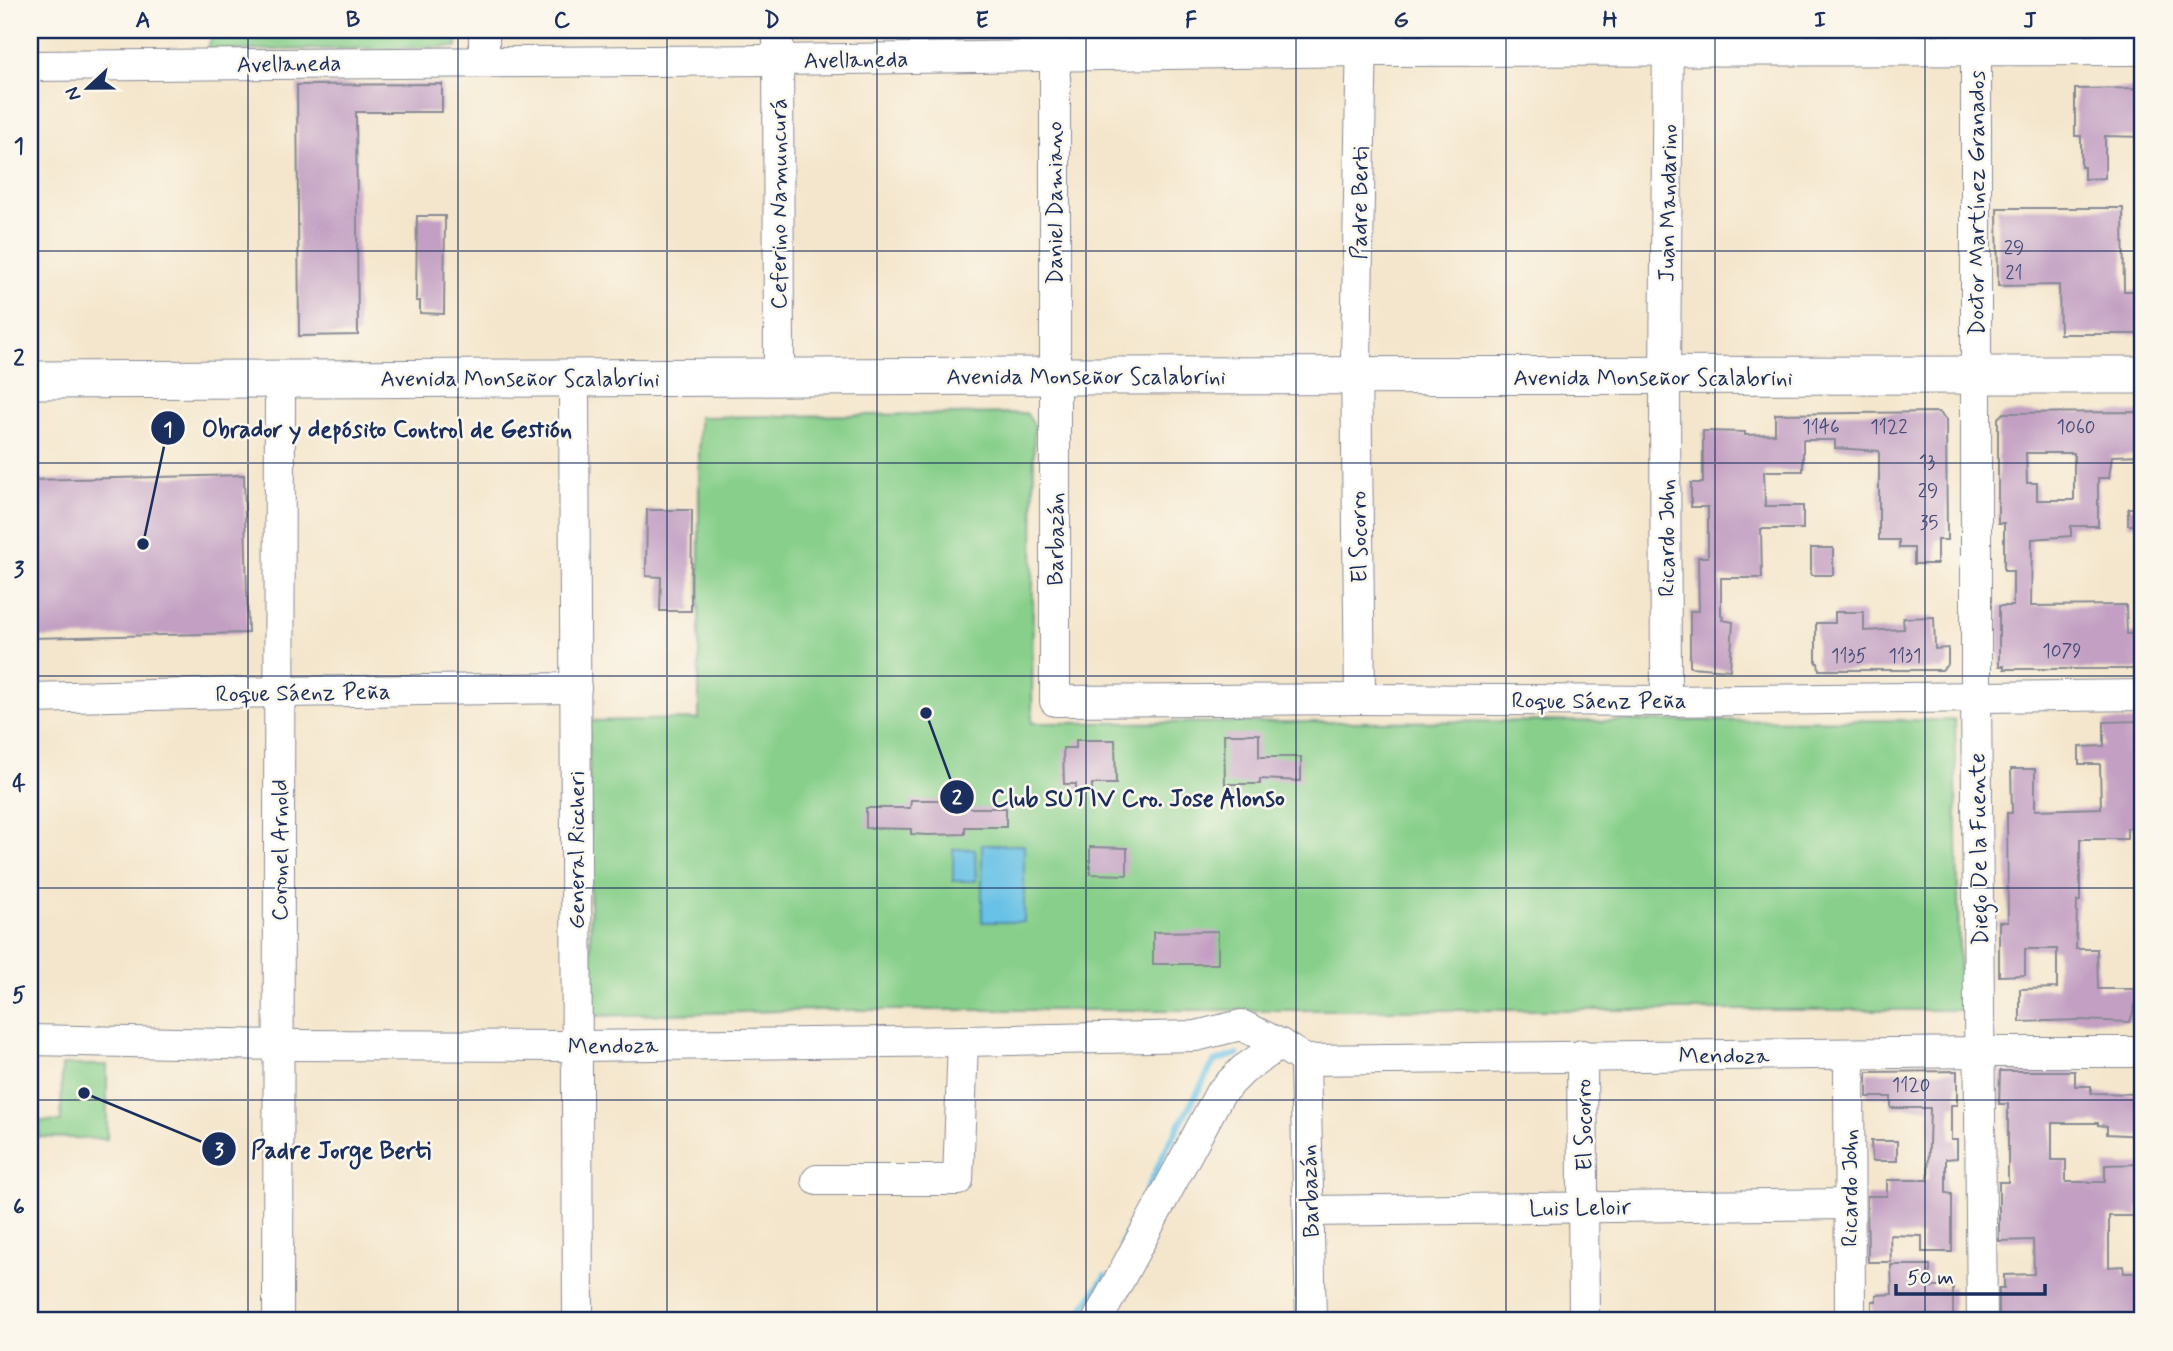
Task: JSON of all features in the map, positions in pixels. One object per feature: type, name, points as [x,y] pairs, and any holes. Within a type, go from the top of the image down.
[{"type":"main road","name":"Avenida Monseñor Scalabrini","points":[[30,380],[2143,375]]},
{"type":"street","points":[[484,30],[484,61]]},
{"type":"street","name":"Ceferino Namuncurá","points":[[778,30],[779,378]]},
{"type":"street","name":"Avellaneda","points":[[30,65],[778,60],[1055,43],[1976,39],[2143,50]]},
{"type":"street","name":"Doctor Martínez Granados","points":[[1975,376],[1976,39]]},
{"type":"street","name":"Juan Mandarino","points":[[1665,376],[1668,40]]},
{"type":"street","name":"Padre Berti","points":[[1356,376],[1362,41]]},
{"type":"street","name":"Daniel Damiano","points":[[1054,376],[1055,43]]},
{"type":"street","name":"Barbazán","points":[[1054,376],[1055,701]]},
{"type":"street","name":"El Socorro","points":[[1356,376],[1360,699]]},
{"type":"street","name":"Ricardo John","points":[[1665,376],[1666,701]]},
{"type":"street","name":"Diego De la Fuente","points":[[1975,376],[1982,1321]]},
{"type":"street","name":"Coronel Arnold","points":[[278,1321],[279,378]]},
{"type":"street","name":"General Riccheri","points":[[574,379],[578,1321]]},
{"type":"street","name":"Roque Sáenz Peña","points":[[30,698],[576,688]]},
{"type":"street","name":"Roque Sáenz Peña","points":[[1055,701],[1666,701],[2143,695]]},
{"type":"street","name":"Mendoza","points":[[30,1040],[279,1045],[577,1046],[1196,1036],[1241,1025],[1305,1060],[1582,1055],[2143,1052]]},
{"type":"street","points":[[817,1180],[958,1180],[963,1041]]},
{"type":"street","points":[[1097,1321],[1220,1094],[1242,1070],[1280,1044]]},
{"type":"street","name":"Ricardo John","points":[[1849,1054],[1850,1321]]},
{"type":"street","name":"El Socorro","points":[[1582,1055],[1584,1321]]},
{"type":"street","name":"Barbazán","points":[[1305,1060],[1311,1321]]},
{"type":"street","name":"Luis Leloir","points":[[1310,1212],[1849,1204]]},
{"type":"green space","points":[[215,30],[457,30],[457,47],[206,51]]},
{"type":"green space","points":[[1026,413],[1034,425],[1032,723],[1955,720],[1960,1010],[819,1010],[591,1016],[589,721],[699,719],[699,417]]},
{"type":"green space","points":[[62,1065],[107,1065],[107,1139],[39,1137],[39,1121],[61,1122]]},
{"type":"water","points":[[982,845],[1024,845],[1024,922],[982,922]]},
{"type":"water","points":[[953,849],[975,849],[976,881],[953,881]]},
{"type":"building","points":[[442,84],[442,112],[356,112],[358,335],[299,336],[297,85]]},
{"type":"building","points":[[2143,88],[2143,137],[2105,136],[2105,178],[2084,179],[2084,167],[2081,167],[2081,136],[2075,136],[2075,89]]},
{"type":"building","points":[[1997,208],[2123,208],[2124,291],[2143,291],[2143,334],[2060,334],[2059,285],[1998,286]]},
{"type":"building","points":[[417,216],[445,216],[444,314],[420,313],[420,301],[416,301]]},
{"type":"building","points":[[1939,412],[1946,420],[1947,540],[1937,540],[1937,564],[1914,564],[1914,548],[1899,548],[1899,540],[1879,540],[1879,451],[1835,448],[1835,440],[1803,440],[1803,471],[1764,471],[1765,506],[1803,506],[1803,529],[1761,529],[1762,578],[1721,578],[1722,620],[1733,622],[1730,670],[1690,667],[1690,611],[1699,611],[1698,557],[1708,557],[1708,507],[1691,507],[1691,483],[1703,483],[1703,431],[1745,432],[1745,435],[1775,434],[1775,414]]},
{"type":"building","points":[[2143,412],[2143,455],[2112,456],[2109,478],[2098,478],[2098,526],[2071,526],[2071,536],[2032,539],[2031,606],[2126,605],[2127,634],[2143,633],[2143,669],[2004,669],[2004,666],[1999,666],[1999,606],[2013,606],[2013,571],[2004,571],[2004,523],[1998,523],[1998,418],[2004,413]],"holes":[[[2026,453],[2074,453],[2074,500],[2037,500],[2037,483],[2027,483]]]},
{"type":"building","points":[[244,475],[248,633],[33,638],[30,480]]},
{"type":"building","points":[[2128,508],[2143,508],[2143,525],[2128,525]]},
{"type":"building","points":[[647,510],[692,510],[691,611],[660,611],[661,577],[646,576]]},
{"type":"building","points":[[1811,548],[1833,548],[1833,575],[1811,575]]},
{"type":"building","points":[[1835,612],[1864,612],[1864,631],[1904,629],[1903,618],[1934,617],[1935,649],[1948,648],[1948,664],[1942,670],[1819,670],[1816,663],[1816,623],[1835,623]]},
{"type":"building","points":[[2141,721],[2143,778],[2140,778],[2139,810],[2143,810],[2143,828],[2127,828],[2127,839],[2080,839],[2080,901],[2077,901],[2076,949],[2097,949],[2098,989],[2140,989],[2130,1022],[2020,1022],[2020,989],[2057,988],[2057,949],[2025,949],[2025,975],[1999,976],[1999,922],[2008,922],[2007,813],[2012,813],[2011,769],[2035,769],[2035,810],[2101,808],[2100,764],[2079,764],[2079,747],[2104,746],[2104,722]]},
{"type":"building","points":[[1224,734],[1259,734],[1259,757],[1301,757],[1301,781],[1260,779],[1260,784],[1225,784]]},
{"type":"building","points":[[1076,740],[1115,740],[1116,784],[1092,784],[1092,792],[1076,792],[1076,784],[1064,784],[1063,748],[1076,748]]},
{"type":"building","points":[[911,800],[964,800],[964,808],[1006,808],[1006,827],[965,827],[965,834],[928,835],[911,834],[911,829],[866,828],[866,808],[910,808]]},
{"type":"building","points":[[1090,847],[1127,848],[1127,875],[1090,874]]},
{"type":"building","points":[[1218,931],[1218,964],[1153,964],[1153,932]]},
{"type":"building","points":[[1957,1071],[1957,1105],[1951,1105],[1951,1140],[1957,1140],[1957,1158],[1946,1159],[1946,1193],[1952,1194],[1952,1252],[1922,1252],[1922,1236],[1890,1235],[1891,1262],[1868,1262],[1867,1196],[1887,1196],[1887,1180],[1928,1180],[1930,1108],[1891,1108],[1891,1097],[1867,1097],[1867,1072]]},
{"type":"building","points":[[2000,1071],[2075,1071],[2075,1086],[2091,1086],[2091,1093],[2143,1094],[2143,1136],[2107,1134],[2107,1126],[2098,1123],[2052,1123],[2052,1160],[2066,1160],[2066,1182],[2105,1182],[2105,1165],[2143,1164],[2143,1208],[2138,1208],[2139,1216],[2109,1216],[2109,1267],[2123,1266],[2124,1273],[2143,1273],[2143,1321],[2082,1321],[2082,1315],[2017,1315],[2017,1319],[1999,1318],[1999,1288],[2004,1288],[2004,1275],[2034,1274],[2033,1240],[1999,1241],[1999,1182],[2008,1182],[2008,1104],[1999,1104]]},
{"type":"building","points":[[1871,1141],[1897,1141],[1897,1161],[1872,1161]]},
{"type":"building","points":[[1891,1265],[1930,1265],[1931,1287],[1953,1287],[1953,1321],[1872,1321],[1872,1301],[1876,1301],[1876,1295],[1892,1294]]},
{"type":"waterway","points":[[1121,1245],[1166,1149],[1214,1062],[1237,1054]]},
{"type":"waterway","points":[[1075,1321],[1105,1276]]},
{"type":"place","name":"Obrador y depósito Control de Gestión","points":[[143,544]]},
{"type":"place","name":"Club SUTIV Cro. Jose Alonso","points":[[926,713]]},
{"type":"place","name":"Padre Jorge Berti","points":[[84,1093]]}]
